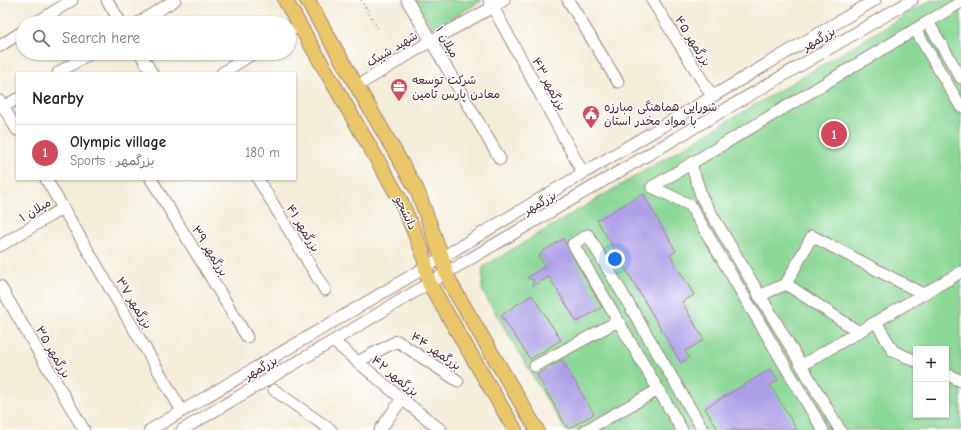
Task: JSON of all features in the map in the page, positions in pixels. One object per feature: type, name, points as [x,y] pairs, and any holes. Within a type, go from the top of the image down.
[{"type":"main road","name":"دانشجو","points":[[285,0],[290,16]]},
{"type":"main road","name":"دانشجو","points":[[306,0],[417,190],[442,257],[446,273],[456,293],[537,430]]},
{"type":"main road","name":"دانشجو","points":[[296,32],[401,201],[423,253],[429,283],[516,430]]},
{"type":"street","points":[[47,16],[72,0]]},
{"type":"street","points":[[107,0],[117,16]]},
{"type":"street","points":[[149,16],[175,0]]},
{"type":"street","name":"میلان ۱","points":[[407,0],[500,159]]},
{"type":"street","name":"شهید شیبک","points":[[356,86],[491,3],[504,0]]},
{"type":"street","points":[[568,0],[618,82]]},
{"type":"street","name":"بزرگمهر ۴۵","points":[[652,0],[712,96]]},
{"type":"street","name":"بزرگمهر","points":[[150,430],[875,0]]},
{"type":"street","name":"بزرگمهر","points":[[182,430],[196,427],[429,283],[912,0]]},
{"type":"street","points":[[823,430],[690,205],[652,187],[961,2]]},
{"type":"street","name":"بزرگمهر ۴۳","points":[[491,3],[583,173]]},
{"type":"street","points":[[928,22],[961,78]]},
{"type":"street","points":[[915,29],[961,107]]},
{"type":"street","points":[[0,46],[16,36]]},
{"type":"street","points":[[60,72],[79,60]]},
{"type":"street","points":[[144,60],[151,72]]},
{"type":"street","points":[[224,72],[243,60]]},
{"type":"street","points":[[722,90],[731,106]]},
{"type":"street","points":[[16,99],[2,104],[16,128]]},
{"type":"street","points":[[691,164],[702,198],[840,430]]},
{"type":"street","name":"بزرگمهر ۳۷","points":[[47,180],[182,411]]},
{"type":"street","name":"برزگمهر ۳۹","points":[[152,180],[247,337]]},
{"type":"street","name":"بزرگمهر ۴۱","points":[[259,180],[325,290]]},
{"type":"street","name":"میلان ۱","points":[[0,246],[63,208]]},
{"type":"street","points":[[682,430],[573,244],[588,235],[703,430]]},
{"type":"street","points":[[759,296],[786,284],[812,236],[923,294]]},
{"type":"street","points":[[802,365],[961,272]]},
{"type":"street","points":[[786,284],[860,332]]},
{"type":"street","name":"بزرگمهر ۳۵","points":[[0,286],[84,430]]},
{"type":"street","points":[[535,366],[618,320]]},
{"type":"street","points":[[876,322],[894,351],[913,360]]},
{"type":"street","name":"بزرگمهر ۴۲","points":[[333,341],[441,430]]},
{"type":"street","name":"بزرگمهر ۴۴","points":[[357,362],[397,341],[458,381]]},
{"type":"street","points":[[949,375],[961,381]]},
{"type":"street","points":[[274,390],[331,430]]},
{"type":"street","points":[[586,430],[658,390]]},
{"type":"street","points":[[380,430],[402,399]]},
{"type":"path","points":[[361,0],[378,29]]},
{"type":"green space","points":[[415,0],[481,0],[481,1],[433,29]]},
{"type":"green space","points":[[931,0],[961,0],[961,430],[565,430],[482,290],[483,267]]},
{"type":"building","points":[[643,194],[676,251],[670,255],[694,295],[682,302],[704,340],[685,351],[689,358],[681,363],[597,220]]},
{"type":"building","points":[[563,239],[602,307],[577,322],[549,277],[532,286],[534,280],[527,278],[545,266],[539,257],[543,251]]},
{"type":"building","points":[[532,295],[561,340],[530,359],[501,315]]},
{"type":"building","points":[[562,360],[594,414],[568,429],[537,375]]},
{"type":"building","points":[[771,369],[778,380],[770,385],[797,430],[718,430],[705,408]]},
{"type":"place","name":"شرکت توسعه معادن پارس تامین","points":[[399,102]]},
{"type":"place","name":"شورایی هماهنگی مبارزه با مواد مخدر استان","points":[[591,129]]},
{"type":"place","name":"Olympic village","points":[[834,134]]}]
